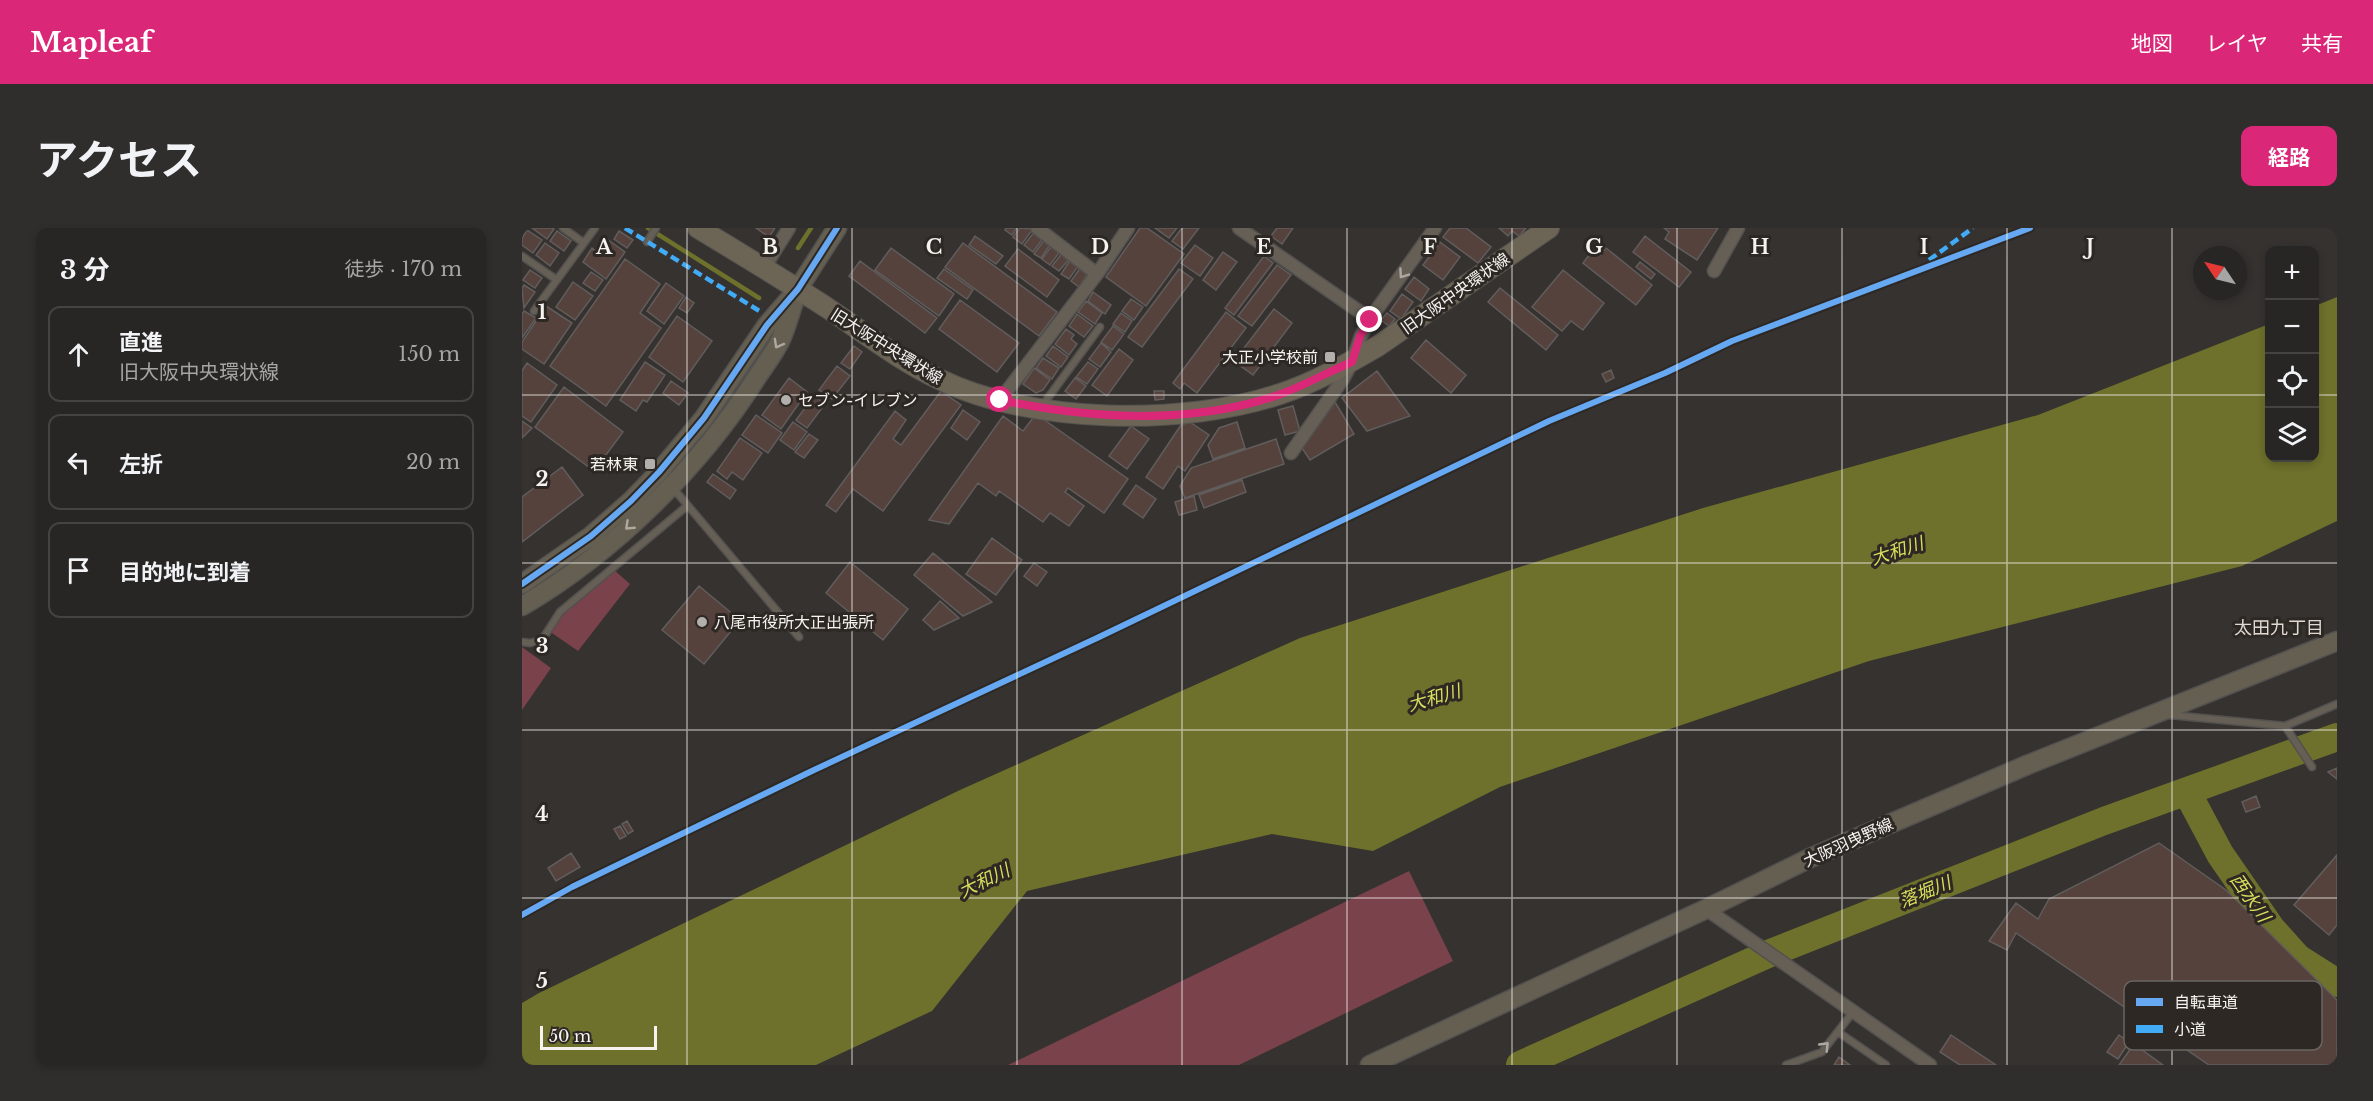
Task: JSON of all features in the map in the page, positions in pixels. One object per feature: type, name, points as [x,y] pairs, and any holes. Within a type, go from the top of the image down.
[{"type":"main road","name":"旧大阪中央環状線","points":[[698,228],[941,381],[983,396],[1041,408],[1091,415],[1151,416],[1221,409],[1281,394],[1352,362],[1549,228]]},
{"type":"main road","points":[[522,584],[591,536],[631,501],[659,472],[704,418],[767,325],[798,289],[837,228]]},
{"type":"main road","points":[[522,606],[572,573],[626,530],[716,436],[781,339],[798,289]]},
{"type":"main road","name":"大阪羽曳野線","points":[[1370,1065],[1885,825],[2027,765],[2337,641]]},
{"type":"street","points":[[764,268],[789,228]]},
{"type":"street","points":[[1036,228],[1097,274]]},
{"type":"street","points":[[1000,400],[1097,274],[1128,228]]},
{"type":"street","points":[[1239,228],[1370,320]]},
{"type":"street","points":[[1292,453],[1343,379],[1352,362],[1360,336],[1370,320],[1435,228]]},
{"type":"street","points":[[1714,271],[1738,228]]},
{"type":"street","points":[[1706,909],[1930,1065]]},
{"type":"lane","points":[[563,228],[584,243]]},
{"type":"lane","points":[[534,311],[595,228]]},
{"type":"lane","points":[[648,240],[656,228]]},
{"type":"lane","points":[[522,256],[557,280]]},
{"type":"lane","points":[[1041,408],[1100,327]]},
{"type":"lane","points":[[671,485],[799,637]]},
{"type":"lane","points":[[522,642],[542,640],[560,612],[687,506]]},
{"type":"lane","points":[[2157,714],[2285,726],[2337,704]]},
{"type":"lane","points":[[2285,726],[2312,767]]},
{"type":"lane","points":[[1786,1065],[1822,1052],[1853,1012]]},
{"type":"lane","points":[[1838,1032],[1886,1065]]},
{"type":"shaded area","points":[[613,569],[630,584],[578,651],[549,631],[554,621]]},
{"type":"shaded area","points":[[522,647],[551,668],[522,710]]},
{"type":"shaded area","points":[[1409,871],[1453,961],[1239,1065],[1008,1065]]},
{"type":"water","name":"大和川","points":[[2337,297],[2337,521],[2242,566],[1869,661],[1500,787],[1373,851],[1272,834],[1027,891],[932,1011],[816,1065],[522,1065],[522,1003],[539,993],[960,790],[1300,638],[1703,508],[2038,415],[2265,326],[2265,462],[2319,462],[2319,304]]},
{"type":"building","points":[[532,228],[552,228],[554,229],[547,239]]},
{"type":"building","points":[[756,228],[775,228],[769,237]]},
{"type":"building","points":[[1006,228],[1017,228],[1012,235],[1005,230]]},
{"type":"building","points":[[1020,228],[1033,229],[1022,244],[1013,237]]},
{"type":"building","points":[[1140,228],[1147,228],[1184,254],[1146,306],[1106,277]]},
{"type":"building","points":[[1155,228],[1177,228],[1169,238]]},
{"type":"building","points":[[1182,228],[1199,228],[1183,249],[1172,241]]},
{"type":"building","points":[[1277,228],[1293,228],[1282,244],[1271,236]]},
{"type":"building","points":[[1450,228],[1466,228],[1491,247],[1478,263],[1443,237]]},
{"type":"building","points":[[1499,228],[1526,228],[1519,236],[1512,231],[1508,236]]},
{"type":"building","points":[[1664,228],[1718,228],[1697,260],[1665,239],[1669,232]]},
{"type":"building","points":[[527,230],[542,240],[533,253],[522,245],[522,238]]},
{"type":"building","points":[[557,231],[571,241],[564,251],[550,241]]},
{"type":"building","points":[[619,231],[633,240],[627,248],[614,239]]},
{"type":"building","points":[[1035,231],[1044,237],[1033,252],[1024,245]]},
{"type":"building","points":[[975,236],[1003,256],[996,264],[969,245]]},
{"type":"building","points":[[1645,236],[1691,272],[1679,287],[1633,252]]},
{"type":"building","points":[[607,239],[625,252],[606,279],[583,262],[592,248],[597,252]]},
{"type":"building","points":[[1045,239],[1051,243],[1041,258],[1034,254]]},
{"type":"building","points":[[1440,242],[1460,257],[1443,280],[1423,265]]},
{"type":"building","points":[[545,243],[559,253],[550,266],[536,255]]},
{"type":"building","points":[[963,243],[1057,312],[1039,336],[945,267]]},
{"type":"building","points":[[1053,244],[1061,250],[1050,265],[1042,259]]},
{"type":"building","points":[[1195,245],[1213,258],[1200,276],[1181,263]]},
{"type":"building","points":[[891,248],[954,294],[939,316],[875,270]]},
{"type":"building","points":[[1606,248],[1652,285],[1636,305],[1583,263],[1593,250],[1600,255]]},
{"type":"building","points":[[1018,249],[1059,280],[1047,297],[1005,266]]},
{"type":"building","points":[[1063,252],[1070,258],[1059,271],[1052,266]]},
{"type":"building","points":[[1223,252],[1237,262],[1216,290],[1203,280]]},
{"type":"building","points":[[1264,256],[1273,263],[1234,315],[1225,308]]},
{"type":"building","points":[[625,259],[660,284],[640,313],[661,328],[606,406],[550,366]]},
{"type":"building","points":[[1071,259],[1079,265],[1069,279],[1061,274]]},
{"type":"building","points":[[860,261],[937,318],[925,333],[849,276]]},
{"type":"building","points":[[1640,262],[1655,274],[1651,279],[1636,267]]},
{"type":"building","points":[[1277,265],[1291,275],[1252,326],[1238,316]]},
{"type":"building","points":[[1081,267],[1089,272],[1079,287],[1071,281]]},
{"type":"building","points":[[944,269],[973,290],[967,299],[937,278]]},
{"type":"building","points":[[1179,269],[1193,279],[1142,347],[1128,337]]},
{"type":"building","points":[[530,270],[542,278],[535,288],[523,280]]},
{"type":"building","points":[[1563,270],[1604,303],[1583,330],[1571,321],[1562,331],[1532,307]]},
{"type":"building","points":[[591,272],[603,280],[595,291],[583,283]]},
{"type":"building","points":[[1414,277],[1429,289],[1421,301],[1405,289]]},
{"type":"building","points":[[573,282],[593,296],[575,320],[556,307]]},
{"type":"building","points":[[666,283],[684,296],[664,324],[647,311]]},
{"type":"building","points":[[524,285],[535,292],[524,308],[522,288]]},
{"type":"building","points":[[1500,288],[1558,335],[1546,350],[1488,302]]},
{"type":"building","points":[[1093,292],[1111,305],[1105,314],[1088,301]]},
{"type":"building","points":[[1402,294],[1413,302],[1401,319],[1390,311]]},
{"type":"building","points":[[686,297],[694,303],[687,313],[679,308]]},
{"type":"building","points":[[1131,299],[1143,307],[1134,320],[1122,311]]},
{"type":"building","points":[[960,300],[1019,343],[997,372],[939,329]]},
{"type":"building","points":[[1086,301],[1102,313],[1095,324],[1078,312]]},
{"type":"building","points":[[546,306],[572,323],[544,364],[522,349],[522,342]]},
{"type":"building","points":[[1274,309],[1292,323],[1253,375],[1234,361]]},
{"type":"building","points":[[524,311],[536,318],[522,338],[522,314]]},
{"type":"building","points":[[1226,312],[1246,328],[1197,393],[1184,383],[1180,389],[1173,383]]},
{"type":"building","points":[[1121,313],[1132,321],[1125,332],[1113,324]]},
{"type":"building","points":[[1387,313],[1395,319],[1389,326],[1381,320]]},
{"type":"building","points":[[1077,314],[1093,326],[1084,337],[1069,326]]},
{"type":"building","points":[[677,316],[712,341],[683,382],[649,357]]},
{"type":"building","points":[[1113,326],[1124,334],[1112,350],[1101,342]]},
{"type":"building","points":[[1066,329],[1074,335],[1071,339],[1077,344],[1069,355],[1055,344]]},
{"type":"building","points":[[1426,340],[1466,375],[1451,393],[1411,358]]},
{"type":"building","points":[[1101,343],[1111,352],[1100,367],[1089,359]]},
{"type":"building","points":[[854,346],[862,352],[850,369],[841,363]]},
{"type":"building","points":[[1053,346],[1068,357],[1061,367],[1046,356]]},
{"type":"building","points":[[1119,349],[1133,360],[1107,396],[1092,385]]},
{"type":"building","points":[[1043,358],[1059,368],[1052,379],[1036,368]]},
{"type":"building","points":[[645,362],[665,375],[647,402],[643,400],[636,411],[620,400]]},
{"type":"building","points":[[1088,362],[1098,369],[1087,384],[1076,377]]},
{"type":"building","points":[[527,363],[557,385],[531,422],[522,416],[522,371]]},
{"type":"building","points":[[837,366],[850,376],[832,399],[819,390]]},
{"type":"building","points":[[1034,368],[1050,380],[1043,390],[1036,393],[1023,384]]},
{"type":"building","points":[[1611,370],[1614,378],[1606,382],[1602,374]]},
{"type":"building","points":[[1377,371],[1410,416],[1367,431],[1342,398]]},
{"type":"building","points":[[789,378],[807,392],[781,429],[762,415]]},
{"type":"building","points":[[1075,378],[1086,386],[1076,399],[1065,391]]},
{"type":"building","points":[[671,381],[688,393],[679,405],[663,393]]},
{"type":"building","points":[[564,387],[623,432],[594,471],[535,427]]},
{"type":"building","points":[[941,391],[961,405],[883,511],[853,489],[836,512],[826,505],[895,411],[906,420],[893,439],[901,445]]},
{"type":"building","points":[[1154,391],[1164,391],[1164,399],[1155,400]]},
{"type":"building","points":[[814,396],[825,404],[807,428],[796,420]]},
{"type":"building","points":[[1335,402],[1354,434],[1310,460],[1302,448]]},
{"type":"building","points":[[1293,406],[1300,431],[1285,435],[1278,410]]},
{"type":"building","points":[[963,410],[980,422],[967,440],[951,428]]},
{"type":"building","points":[[1036,414],[1128,479],[1104,513],[1068,488],[1065,492],[1084,506],[1069,526],[1050,513],[1043,522],[999,491],[996,496],[978,483],[949,524],[929,520],[1003,416],[1023,431]]},
{"type":"building","points":[[756,415],[782,433],[768,453],[742,435]]},
{"type":"building","points":[[522,421],[532,428],[522,438]]},
{"type":"building","points":[[793,422],[807,432],[794,450],[780,440]]},
{"type":"building","points":[[1190,422],[1209,435],[1185,471],[1178,466],[1163,489],[1146,477],[1181,425]]},
{"type":"building","points":[[1237,422],[1245,448],[1213,459],[1208,445],[1219,428]]},
{"type":"building","points":[[1131,426],[1149,439],[1127,469],[1109,456]]},
{"type":"building","points":[[809,434],[818,440],[804,458],[795,452]]},
{"type":"building","points":[[740,438],[762,453],[743,480],[732,472],[727,479],[717,471]]},
{"type":"building","points":[[1276,439],[1284,464],[1185,498],[1180,486],[1191,468]]},
{"type":"building","points":[[562,467],[583,495],[522,542],[522,497]]},
{"type":"building","points":[[713,474],[736,490],[730,499],[707,482]]},
{"type":"building","points":[[1242,480],[1246,492],[1204,508],[1199,495]]},
{"type":"building","points":[[1136,485],[1156,499],[1143,518],[1123,504]]},
{"type":"building","points":[[1194,496],[1197,510],[1179,515],[1175,502]]},
{"type":"building","points":[[992,538],[1022,560],[996,595],[966,574]]},
{"type":"building","points":[[933,553],[992,602],[963,616],[914,575]]},
{"type":"building","points":[[850,562],[908,609],[883,640],[826,593]]},
{"type":"building","points":[[1034,563],[1047,572],[1037,586],[1024,576]]},
{"type":"building","name":"八尾市役所大正出張所","points":[[699,586],[740,620],[704,664],[662,630]]},
{"type":"building","points":[[940,601],[959,618],[934,630],[923,620]]},
{"type":"building","points":[[2337,768],[2337,779],[2328,772]]},
{"type":"building","points":[[2256,796],[2260,807],[2246,812],[2242,802]]},
{"type":"building","points":[[627,821],[633,831],[628,834],[622,824]]},
{"type":"building","points":[[620,826],[626,836],[620,839],[614,829]]},
{"type":"building","points":[[2159,843],[2226,890],[2318,981],[2124,981],[2124,1007],[2016,933],[2007,950],[1989,941],[2016,903],[2038,919],[2049,899]]},
{"type":"building","points":[[571,853],[580,867],[556,881],[548,868]]},
{"type":"building","points":[[2337,855],[2337,925],[2329,935],[2294,905]]},
{"type":"building","points":[[2322,985],[2337,1000],[2337,1065],[2209,1065],[2187,1050],[2322,1050]]},
{"type":"building","points":[[1951,1035],[1996,1065],[1960,1065],[1940,1052]]},
{"type":"building","points":[[2119,1035],[2124,1038],[2124,1050],[2118,1059],[2107,1052]]},
{"type":"building","points":[[2130,1050],[2142,1050],[2163,1065],[2119,1065]]},
{"type":"building","points":[[1839,1057],[1850,1065],[1834,1065]]},
{"type":"waterway","points":[[648,228],[759,298]]},
{"type":"waterway","points":[[798,248],[811,228]]},
{"type":"waterway","name":"落堀川","points":[[1520,1065],[1768,954],[2104,821],[2337,737]]},
{"type":"waterway","name":"西水川","points":[[2187,792],[2220,854],[2271,928],[2298,958],[2337,983]]},
{"type":"marked path","points":[[625,228],[761,312]]},
{"type":"marked path","points":[[1929,260],[1973,228]]},
{"type":"cycle path","points":[[522,584],[591,536],[631,501],[659,472],[704,418],[767,325],[798,289],[837,228]]},
{"type":"cycle path","points":[[522,915],[572,887],[814,770],[1097,638],[1549,421],[1665,373],[1732,341],[2030,228]]},
{"type":"place","name":"大正小学校前","points":[[1330,357]]},
{"type":"place","name":"セブン-イレブン","points":[[786,400]]},
{"type":"place","name":"若林東","points":[[650,464]]},
{"type":"place","name":"八尾市役所大正出張所","points":[[702,622]]},
{"type":"district","name":"太田九丁目","points":[[2279,628]]},
{"type":"route","points":[[1000,400],[1091,415],[1151,416],[1221,409],[1281,394],[1352,362],[1360,336],[1370,320]]}]
